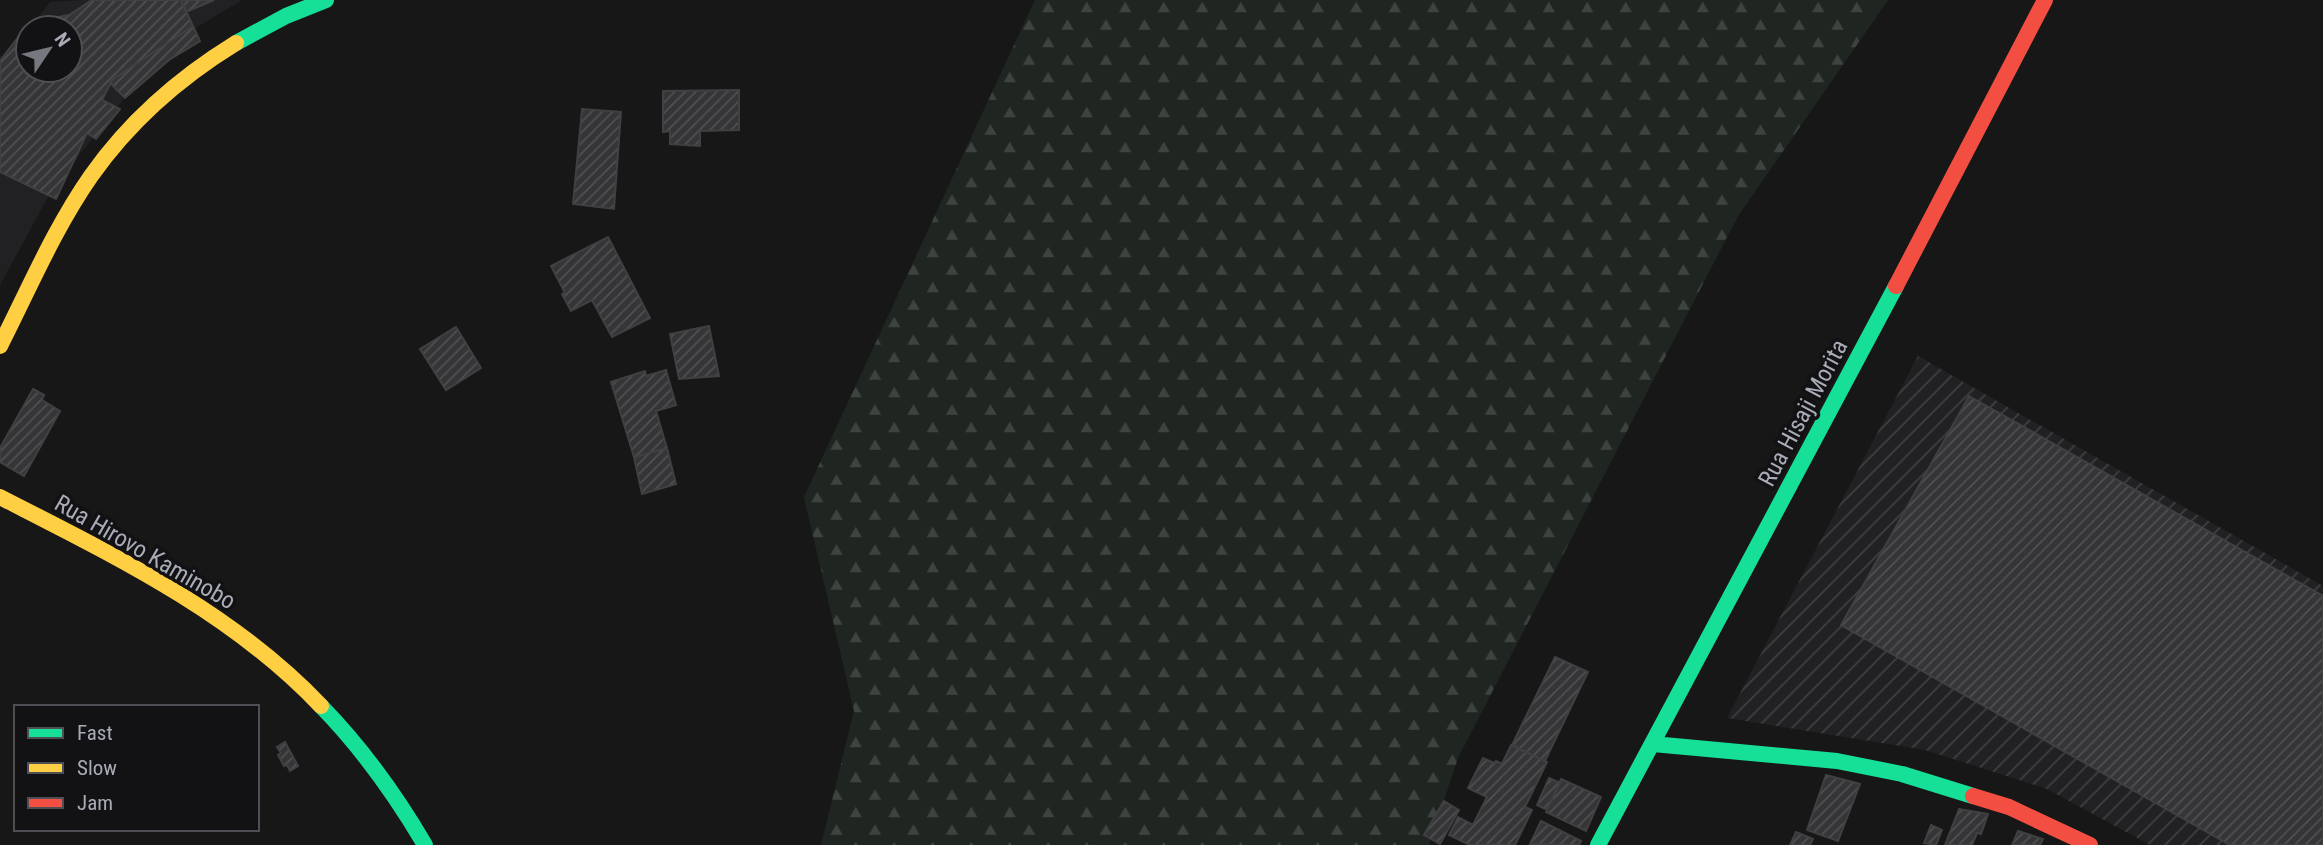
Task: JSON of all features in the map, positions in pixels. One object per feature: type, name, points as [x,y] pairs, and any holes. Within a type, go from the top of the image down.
[{"type":"street","points":[[0,346],[69,212],[127,130],[163,94],[209,57],[262,27],[326,0]]},
{"type":"street","name":"Rua Hisaji Morita","points":[[1598,845],[1948,189],[2045,0]]},
{"type":"street","name":"Rua Hirovo Kaminobo","points":[[0,497],[163,583],[229,626],[287,672],[327,711],[367,758],[425,845]]},
{"type":"street","points":[[1653,744],[1837,761],[1902,774],[2008,807],[2090,845]]},
{"type":"shaded area","points":[[242,0],[166,46],[53,188],[0,285],[0,57],[14,48],[14,84],[84,84],[84,14],[41,14],[50,2]]},
{"type":"shaded area","points":[[1918,356],[2323,586],[2323,845],[2150,845],[2047,789],[1925,750],[1727,718]]},
{"type":"green space","points":[[1035,0],[1888,0],[1738,216],[1458,758],[1429,845],[821,845],[854,711],[804,497]]},
{"type":"building","points":[[92,0],[181,0],[193,26],[112,80],[102,100],[120,109],[96,139],[87,133],[56,199],[0,172],[0,61],[14,43],[14,84],[84,84],[84,14],[71,14]]},
{"type":"building","points":[[181,0],[214,0],[186,12]]},
{"type":"building","points":[[193,26],[200,41],[169,60],[125,98],[111,84],[112,80]]},
{"type":"building","points":[[739,90],[739,130],[700,131],[700,146],[670,144],[670,131],[663,132],[663,91]]},
{"type":"building","points":[[582,109],[621,112],[614,209],[573,204]]},
{"type":"building","points":[[608,237],[650,318],[612,337],[592,300],[571,311],[551,266]]},
{"type":"building","points":[[709,326],[719,376],[679,379],[670,334]]},
{"type":"building","points":[[456,327],[481,368],[446,390],[420,349]]},
{"type":"building","points":[[666,370],[676,405],[656,411],[667,448],[634,457],[611,382],[645,371],[646,376]]},
{"type":"building","points":[[33,389],[44,395],[42,400],[60,411],[24,476],[0,462],[0,448]]},
{"type":"building","points":[[1969,396],[2323,596],[2323,845],[2230,845],[1841,625]]},
{"type":"building","points":[[667,448],[676,484],[642,494],[634,457]]},
{"type":"building","points":[[1555,657],[1588,672],[1545,761],[1512,745]]},
{"type":"building","points":[[285,742],[298,766],[290,771],[278,755],[281,753],[277,747]]},
{"type":"building","points":[[1511,745],[1547,762],[1525,807],[1532,810],[1515,845],[1470,845],[1449,835],[1458,817],[1473,825],[1487,797],[1468,788],[1483,758],[1502,764]]},
{"type":"building","points":[[1826,775],[1860,784],[1838,841],[1807,830]]},
{"type":"building","points":[[1549,778],[1560,783],[1547,810],[1537,805]]},
{"type":"building","points":[[1561,779],[1601,797],[1586,831],[1546,812]]},
{"type":"building","points":[[1444,801],[1459,810],[1440,844],[1424,835]]},
{"type":"building","points":[[1959,809],[1988,814],[1981,834],[1977,833],[1972,845],[1945,845]]},
{"type":"building","points":[[1541,821],[1581,841],[1579,845],[1530,844]]},
{"type":"building","points":[[1931,825],[1942,830],[1936,845],[1924,843]]},
{"type":"building","points":[[2018,831],[2043,839],[2040,845],[2012,845]]},
{"type":"building","points":[[1796,832],[1813,839],[1810,845],[1790,845]]},
{"type":"traffic: fast","points":[[236,43],[286,16],[326,0]]},
{"type":"traffic: fast","points":[[1598,845],[1896,286]]},
{"type":"traffic: fast","points":[[321,706],[377,772],[425,845]]},
{"type":"traffic: fast","points":[[1653,744],[1837,761],[1902,774],[1973,796]]},
{"type":"traffic: slow","points":[[0,346],[65,217],[106,156],[156,102],[236,43]]},
{"type":"traffic: slow","points":[[0,497],[128,564],[210,614],[286,672],[321,706]]},
{"type":"traffic: jam","points":[[1896,286],[2045,0]]},
{"type":"traffic: jam","points":[[1973,796],[2009,807],[2090,845]]}]
